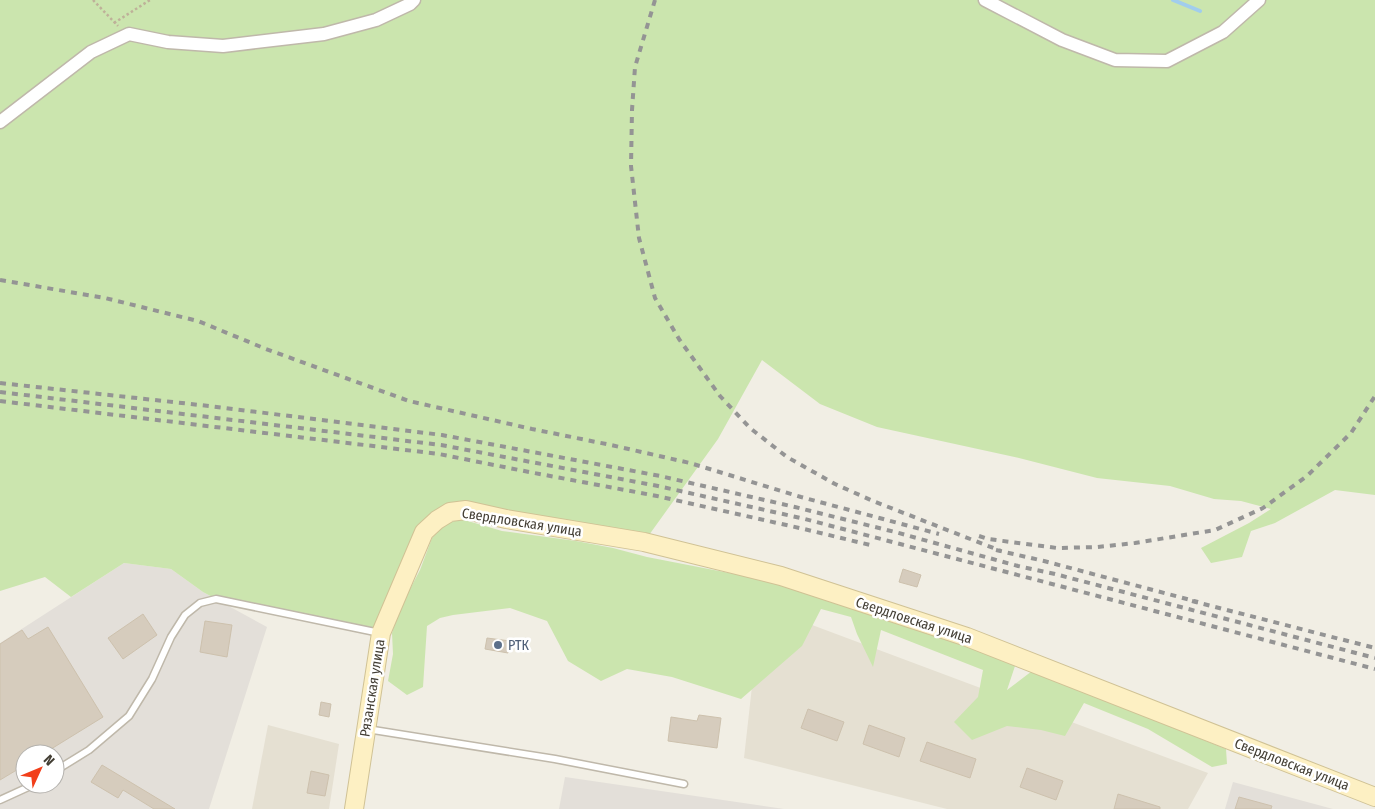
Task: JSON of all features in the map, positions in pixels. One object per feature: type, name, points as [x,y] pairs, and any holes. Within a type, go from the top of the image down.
[{"type":"main road","name":"Свердловская улица","points":[[437,520],[450,512],[466,510],[506,519],[644,542],[782,576],[968,637],[1375,797]]},
{"type":"main road","name":"Рязанская улица","points":[[354,809],[381,633],[424,532],[437,520]]},
{"type":"street","points":[[0,122],[91,52],[129,34],[168,42],[224,46],[324,34],[376,20],[410,4],[414,0]]},
{"type":"street","points":[[986,0],[1062,40],[1115,60],[1167,61],[1223,32],[1259,0]]},
{"type":"lane","points":[[65,765],[89,750],[129,716],[152,679],[170,636],[185,615],[200,603],[216,599],[381,633]]},
{"type":"lane","points":[[366,728],[555,759],[684,784]]},
{"type":"lane","points":[[0,800],[15,793]]},
{"type":"path","points":[[93,0],[114,22],[129,34]]},
{"type":"path","points":[[114,22],[150,0]]},
{"type":"shaded area","points":[[124,563],[171,569],[203,592],[267,627],[209,809],[0,809],[0,643]]},
{"type":"shaded area","points":[[761,606],[1208,773],[1188,809],[947,809],[744,758]]},
{"type":"shaded area","points":[[268,725],[339,744],[329,809],[252,809]]},
{"type":"shaded area","points":[[565,777],[784,809],[559,809]]},
{"type":"shaded area","points":[[1233,782],[1333,809],[1225,809]]},
{"type":"green space","points":[[0,0],[1375,0],[1375,495],[1335,490],[1275,523],[1251,531],[1242,557],[1211,563],[1201,548],[1249,523],[1271,509],[1241,501],[1214,499],[1170,486],[1097,478],[1019,458],[877,427],[820,404],[762,360],[718,439],[644,542],[466,510],[437,520],[381,633],[216,599],[171,569],[124,563],[71,597],[45,577],[0,591]]},
{"type":"green space","points":[[461,519],[502,531],[576,541],[771,581],[972,645],[1015,666],[1007,690],[1032,671],[1226,749],[1227,764],[1212,767],[1148,729],[1084,703],[1065,736],[1041,730],[1007,726],[972,740],[954,722],[978,697],[983,670],[881,630],[873,667],[851,617],[821,609],[802,646],[741,699],[672,677],[627,669],[601,681],[568,661],[547,621],[510,608],[453,615],[440,618],[427,626],[423,687],[407,695],[388,681],[393,654],[392,633],[400,608],[420,570],[432,538],[445,524]]},
{"type":"building","points":[[903,569],[921,575],[917,587],[899,582]]},
{"type":"building","points":[[143,614],[157,635],[123,659],[108,638]]},
{"type":"building","points":[[205,621],[232,625],[227,657],[200,652]]},
{"type":"building","points":[[48,627],[103,717],[59,744],[15,744],[15,771],[0,780],[0,644],[22,630],[28,639]]},
{"type":"building","name":"РТК","points":[[487,638],[510,641],[508,653],[485,649]]},
{"type":"building","points":[[321,702],[331,704],[329,717],[319,715]]},
{"type":"building","points":[[808,709],[844,722],[837,741],[801,728]]},
{"type":"building","points":[[699,715],[721,718],[717,748],[668,741],[671,717],[697,721]]},
{"type":"building","points":[[869,725],[905,738],[899,757],[863,744]]},
{"type":"building","points":[[927,742],[976,759],[970,778],[920,761]]},
{"type":"building","points":[[102,765],[175,809],[154,809],[123,790],[118,798],[91,782]]},
{"type":"building","points":[[1027,768],[1063,781],[1056,800],[1020,787]]},
{"type":"building","points":[[311,771],[329,775],[325,796],[307,793]]},
{"type":"building","points":[[1118,794],[1160,807],[1160,809],[1114,809]]},
{"type":"building","points":[[1239,797],[1272,806],[1271,809],[1235,809]]},
{"type":"waterway","points":[[1173,0],[1200,11]]},
{"type":"railway","points":[[655,0],[635,67],[631,166],[639,238],[655,298],[679,339],[720,396],[750,428],[787,457],[835,484],[873,501],[1001,551]]},
{"type":"railway","points":[[0,280],[105,298],[198,321],[266,349],[409,401],[690,463],[801,497],[939,534]]},
{"type":"railway","points":[[0,383],[209,406],[442,435],[660,476],[895,532],[1018,566],[1375,658]]},
{"type":"railway","points":[[0,392],[441,445],[658,486],[805,519],[1375,669]]},
{"type":"railway","points":[[979,536],[988,539],[1057,548],[1097,547],[1215,530],[1263,508],[1307,476],[1351,433],[1375,396]]},
{"type":"railway","points":[[0,401],[439,454],[657,496],[870,545]]},
{"type":"railway","points":[[996,550],[1198,602]]},
{"type":"railway","points":[[1192,601],[1375,648]]},
{"type":"place","name":"РТК","points":[[498,645]]}]
